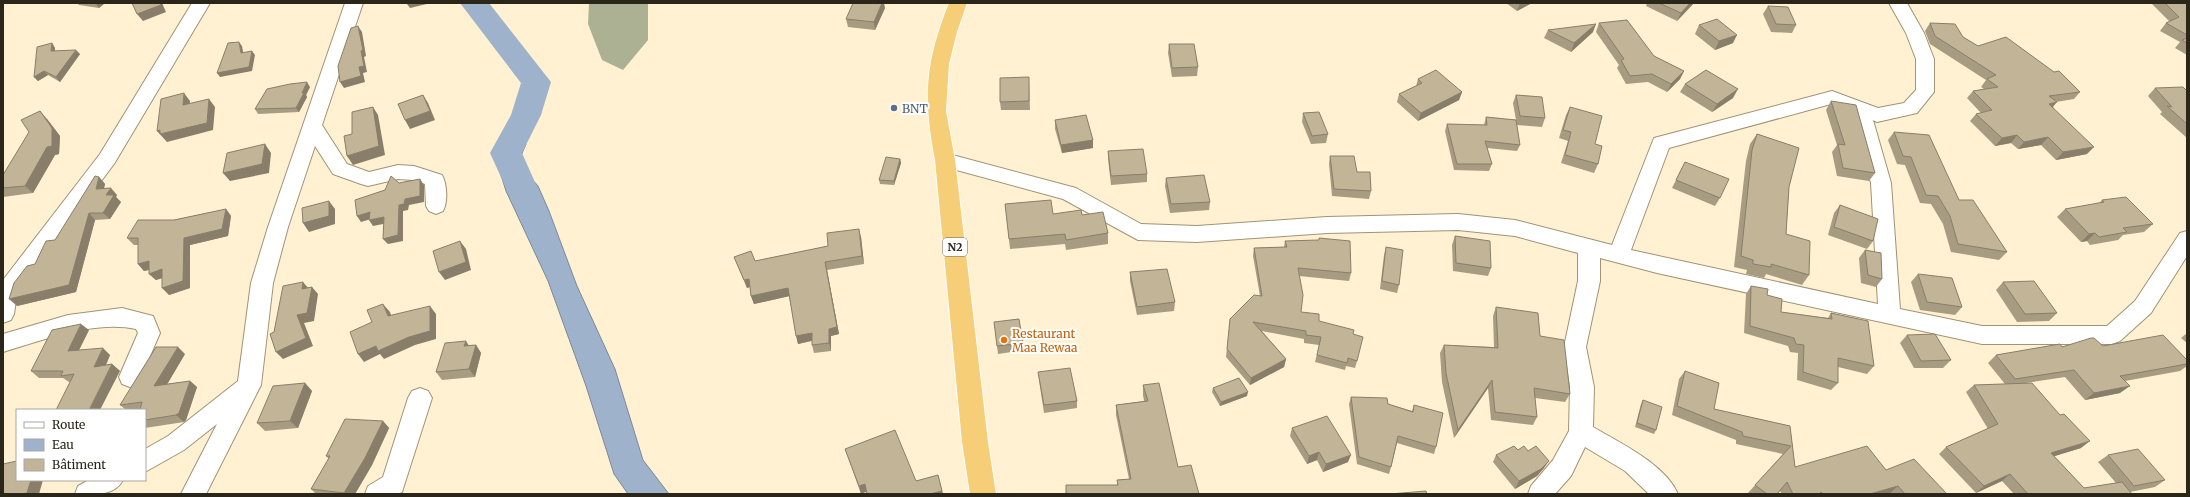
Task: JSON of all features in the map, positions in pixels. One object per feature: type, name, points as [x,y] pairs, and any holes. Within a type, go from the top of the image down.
[{"type":"highway","name":"N2","points":[[958,3],[950,22],[941,54],[937,95],[938,126],[945,160],[975,442],[983,494]]},
{"type":"street","points":[[3,314],[7,291],[107,159],[201,3]]},
{"type":"street","points":[[193,494],[249,385],[262,283],[278,227],[354,3]]},
{"type":"street","points":[[1618,255],[1661,143],[1832,96],[1877,115],[1910,108],[1925,92],[1925,59],[1915,33],[1898,3]]},
{"type":"street","points":[[1860,108],[1881,183],[1890,316]]},
{"type":"street","points":[[312,126],[340,169],[368,179],[398,172],[414,172],[436,180],[436,206]]},
{"type":"street","points":[[945,160],[1069,193],[1138,232],[1197,234],[1327,225],[1458,222],[1515,228],[1618,255],[1982,335],[2112,335],[2142,308],[2187,239]]},
{"type":"street","points":[[1540,494],[1562,468],[1581,432],[1582,387],[1576,347],[1589,281],[1589,247]]},
{"type":"street","points":[[3,343],[68,324],[122,317],[146,322],[149,333],[130,377]]},
{"type":"street","points":[[146,460],[176,443],[249,385]]},
{"type":"street","points":[[376,494],[393,484],[420,398]]},
{"type":"street","points":[[1581,432],[1634,464],[1666,494]]},
{"type":"street","points":[[87,494],[109,481]]},
{"type":"green space","points":[[589,3],[648,3],[648,40],[623,70],[602,60],[588,24]]},
{"type":"water","points":[[526,144],[518,163],[538,186],[549,211],[577,286],[615,369],[643,460],[669,494],[628,494],[614,474],[586,386],[548,281],[506,191],[499,169],[497,147]]},
{"type":"building","points":[[132,3],[160,3],[161,5],[137,14]]},
{"type":"building","points":[[853,3],[882,3],[874,22],[846,19]]},
{"type":"building","points":[[1659,3],[1690,3],[1681,13]]},
{"type":"building","points":[[2165,3],[2187,3],[2187,35],[2166,23],[2179,17]]},
{"type":"building","points":[[1768,6],[1788,7],[1796,25],[1776,24]]},
{"type":"building","points":[[1717,19],[1737,35],[1719,41],[1699,25]]},
{"type":"building","points":[[1627,20],[1654,56],[1684,71],[1671,84],[1652,74],[1630,76],[1621,60],[1624,59],[1599,23]]},
{"type":"building","points":[[1930,23],[1955,24],[1963,37],[1978,46],[2006,37],[2054,72],[2059,71],[2080,92],[2049,96],[2057,102],[2049,104],[2094,147],[2063,152],[2048,137],[2024,142],[2017,135],[2002,138],[1976,114],[1992,110],[1973,91],[1998,87],[1987,79],[1996,75],[1935,36]]},
{"type":"building","points":[[1596,24],[1574,43],[1548,30]]},
{"type":"building","points":[[358,26],[363,50],[361,51],[364,66],[359,67],[361,76],[340,82],[338,66],[351,28]]},
{"type":"building","points":[[2187,38],[2187,43],[2182,40]]},
{"type":"building","points":[[239,42],[241,53],[252,51],[249,67],[217,73],[228,43]]},
{"type":"building","points":[[52,43],[51,51],[76,50],[56,77],[44,71],[34,77],[37,47]]},
{"type":"building","points":[[1169,44],[1194,44],[1198,67],[1172,68]]},
{"type":"building","points":[[1436,70],[1462,92],[1421,113],[1399,94],[1422,83],[1418,79]]},
{"type":"building","points":[[1706,70],[1738,89],[1717,104],[1685,84]]},
{"type":"building","points":[[1029,77],[1029,101],[1000,102],[1000,78]]},
{"type":"building","points":[[307,82],[302,93],[304,93],[296,108],[255,109],[267,89]]},
{"type":"building","points":[[2183,87],[2187,91],[2187,124],[2167,106],[2172,107],[2155,88]]},
{"type":"building","points":[[184,93],[183,105],[209,99],[207,123],[160,134],[160,130],[157,131],[161,99]]},
{"type":"building","points":[[423,95],[430,111],[405,120],[398,104]]},
{"type":"building","points":[[1516,95],[1542,97],[1545,118],[1520,116]]},
{"type":"building","points":[[1831,101],[1856,105],[1875,173],[1843,168],[1838,144],[1845,145]]},
{"type":"building","points":[[373,107],[379,146],[347,156],[344,136],[352,134],[352,112]]},
{"type":"building","points":[[1570,107],[1602,116],[1595,144],[1602,146],[1598,164],[1565,155],[1571,132],[1563,130]]},
{"type":"building","points":[[40,111],[52,128],[52,146],[47,147],[25,186],[3,188],[3,175],[29,132],[21,120]]},
{"type":"building","points":[[1319,112],[1328,134],[1312,136],[1303,113]]},
{"type":"building","points":[[1086,115],[1093,140],[1061,145],[1055,120]]},
{"type":"building","points":[[1486,117],[1516,120],[1520,145],[1485,141],[1492,164],[1457,164],[1447,124],[1487,125]]},
{"type":"building","points":[[1894,132],[1929,135],[1959,200],[1973,200],[2007,252],[1958,244],[1950,216],[1938,196],[1926,195],[1911,157],[1903,156]]},
{"type":"building","points":[[1757,134],[1799,148],[1789,187],[1786,234],[1810,241],[1809,275],[1771,264],[1771,267],[1753,264],[1753,260],[1741,256],[1752,150]]},
{"type":"building","points":[[265,144],[262,164],[223,173],[227,153]]},
{"type":"building","points":[[1143,149],[1147,174],[1111,176],[1108,151]]},
{"type":"building","points":[[1330,156],[1354,156],[1357,172],[1370,172],[1371,191],[1334,189]]},
{"type":"building","points":[[886,157],[900,159],[894,181],[879,180]]},
{"type":"building","points":[[1685,162],[1729,179],[1720,198],[1676,180]]},
{"type":"building","points":[[1204,175],[1210,202],[1171,204],[1166,178]]},
{"type":"building","points":[[95,176],[99,177],[96,189],[111,188],[106,195],[114,195],[103,213],[89,213],[69,285],[9,299],[14,283],[27,266],[35,264],[46,241],[55,240]]},
{"type":"building","points":[[391,176],[399,183],[420,179],[420,196],[405,199],[404,204],[399,205],[398,235],[383,239],[384,217],[369,220],[370,212],[357,216],[355,200],[385,190]]},
{"type":"building","points":[[2126,197],[2153,224],[2123,228],[2127,232],[2099,237],[2095,233],[2089,234],[2065,209],[2104,202],[2102,200]]},
{"type":"building","points":[[1051,200],[1053,214],[1081,210],[1082,215],[1103,212],[1108,233],[1066,240],[1065,234],[1009,239],[1005,204]]},
{"type":"building","points":[[329,201],[329,216],[303,223],[302,208]]},
{"type":"building","points":[[1840,205],[1878,219],[1873,241],[1834,227]]},
{"type":"building","points":[[226,209],[222,229],[184,238],[183,281],[162,288],[162,269],[149,274],[149,261],[138,264],[138,238],[127,238],[138,220],[174,220]]},
{"type":"building","points":[[859,229],[862,256],[825,262],[837,327],[829,329],[829,343],[812,345],[812,333],[796,336],[788,288],[751,296],[749,279],[744,280],[734,257],[751,251],[755,261],[828,246],[827,233]]},
{"type":"building","points":[[1455,236],[1490,241],[1491,268],[1456,263]]},
{"type":"building","points":[[1319,238],[1350,241],[1351,273],[1298,268],[1303,295],[1301,312],[1319,314],[1319,321],[1354,330],[1353,334],[1363,337],[1357,361],[1348,358],[1347,363],[1317,355],[1321,337],[1306,335],[1306,331],[1253,322],[1286,359],[1251,378],[1227,349],[1230,319],[1254,295],[1262,296],[1254,248],[1287,247],[1285,241],[1319,240]]},
{"type":"building","points":[[460,241],[466,262],[439,272],[433,251]]},
{"type":"building","points":[[1386,247],[1403,250],[1399,285],[1382,281]]},
{"type":"building","points":[[1865,250],[1881,253],[1882,279],[1868,275]]},
{"type":"building","points":[[1167,269],[1175,302],[1137,307],[1130,272]]},
{"type":"building","points":[[1918,274],[1952,278],[1962,307],[1927,302]]},
{"type":"building","points":[[2034,281],[2057,313],[2025,314],[2003,282]]},
{"type":"building","points":[[303,282],[302,289],[312,287],[307,313],[297,315],[306,338],[276,352],[270,334],[274,332],[283,286]]},
{"type":"building","points":[[1751,286],[1768,289],[1767,295],[1782,299],[1781,312],[1832,319],[1831,313],[1868,321],[1874,366],[1838,358],[1838,383],[1803,372],[1804,345],[1796,344],[1794,338],[1750,326]]},
{"type":"building","points":[[383,304],[388,316],[430,306],[430,331],[409,337],[378,351],[376,346],[358,354],[350,332],[372,322],[367,310]]},
{"type":"building","points":[[1496,307],[1538,313],[1540,336],[1564,340],[1570,394],[1534,388],[1537,417],[1495,412],[1492,380],[1458,430],[1446,373],[1444,345],[1498,348]]},
{"type":"building","points":[[1019,319],[1023,343],[997,346],[994,322]]},
{"type":"building","points":[[81,324],[68,351],[103,348],[94,367],[112,364],[90,409],[56,409],[74,374],[61,376],[63,371],[31,371],[52,330]]},
{"type":"building","points":[[1935,334],[1951,360],[1921,361],[1907,335]]},
{"type":"building","points":[[2163,335],[2187,360],[2187,364],[2120,376],[2130,386],[2094,393],[2074,370],[2015,379],[1996,355],[2060,344],[2062,347],[2091,338],[2094,338],[2103,346]]},
{"type":"building","points":[[466,341],[464,346],[476,345],[469,369],[436,372],[445,343]]},
{"type":"building","points":[[156,347],[178,347],[154,386],[190,381],[179,413],[176,415],[146,420],[146,409],[140,409],[142,402],[120,405]]},
{"type":"building","points":[[1070,368],[1077,401],[1044,405],[1038,372]]},
{"type":"building","points":[[1685,371],[1719,383],[1714,409],[1790,426],[1795,467],[1867,446],[1886,470],[1914,459],[1947,494],[1905,494],[1898,486],[1870,494],[1823,494],[1821,492],[1820,494],[1793,494],[1787,482],[1777,494],[1767,494],[1755,485],[1791,446],[1743,436],[1742,432],[1677,406]]},
{"type":"building","points":[[1239,378],[1248,392],[1221,402],[1213,388]]},
{"type":"building","points":[[305,383],[290,421],[257,423],[273,386]]},
{"type":"building","points":[[1159,383],[1178,467],[1191,465],[1199,494],[1066,494],[1066,485],[1118,485],[1117,480],[1131,479],[1116,405],[1148,401],[1143,385]]},
{"type":"building","points":[[2032,383],[2060,415],[2064,414],[2090,441],[2051,453],[2084,488],[2122,482],[2132,494],[2028,494],[2010,474],[1984,486],[1946,447],[1998,424],[1974,385]]},
{"type":"building","points":[[1351,397],[1387,398],[1388,404],[1413,412],[1414,405],[1443,413],[1436,447],[1398,436],[1391,467],[1359,457]]},
{"type":"building","points":[[1643,400],[1662,407],[1656,430],[1637,423]]},
{"type":"building","points":[[1327,416],[1351,455],[1326,464],[1319,452],[1309,456],[1292,428]]},
{"type":"building","points":[[345,419],[383,421],[365,458],[344,493],[311,489],[330,456],[326,456]]},
{"type":"building","points":[[895,430],[916,481],[938,475],[942,491],[930,494],[867,494],[865,484],[859,486],[845,449]]},
{"type":"building","points":[[1514,446],[1518,450],[1524,446],[1528,451],[1536,446],[1549,461],[1541,469],[1519,481],[1496,455]]},
{"type":"building","points":[[2138,449],[2165,480],[2134,486],[2108,455]]},
{"type":"building","points":[[16,461],[16,481],[31,481],[27,493],[3,494],[3,464]]},
{"type":"building","points":[[1426,491],[1427,494],[1390,494]]},
{"type":"waterway","points":[[474,3],[536,82],[526,115],[506,153],[522,189]]},
{"type":"place","name":"BNT","points":[[894,108]]},
{"type":"place","name":"Restaurant Maa Rewaa","points":[[1004,340]]}]
